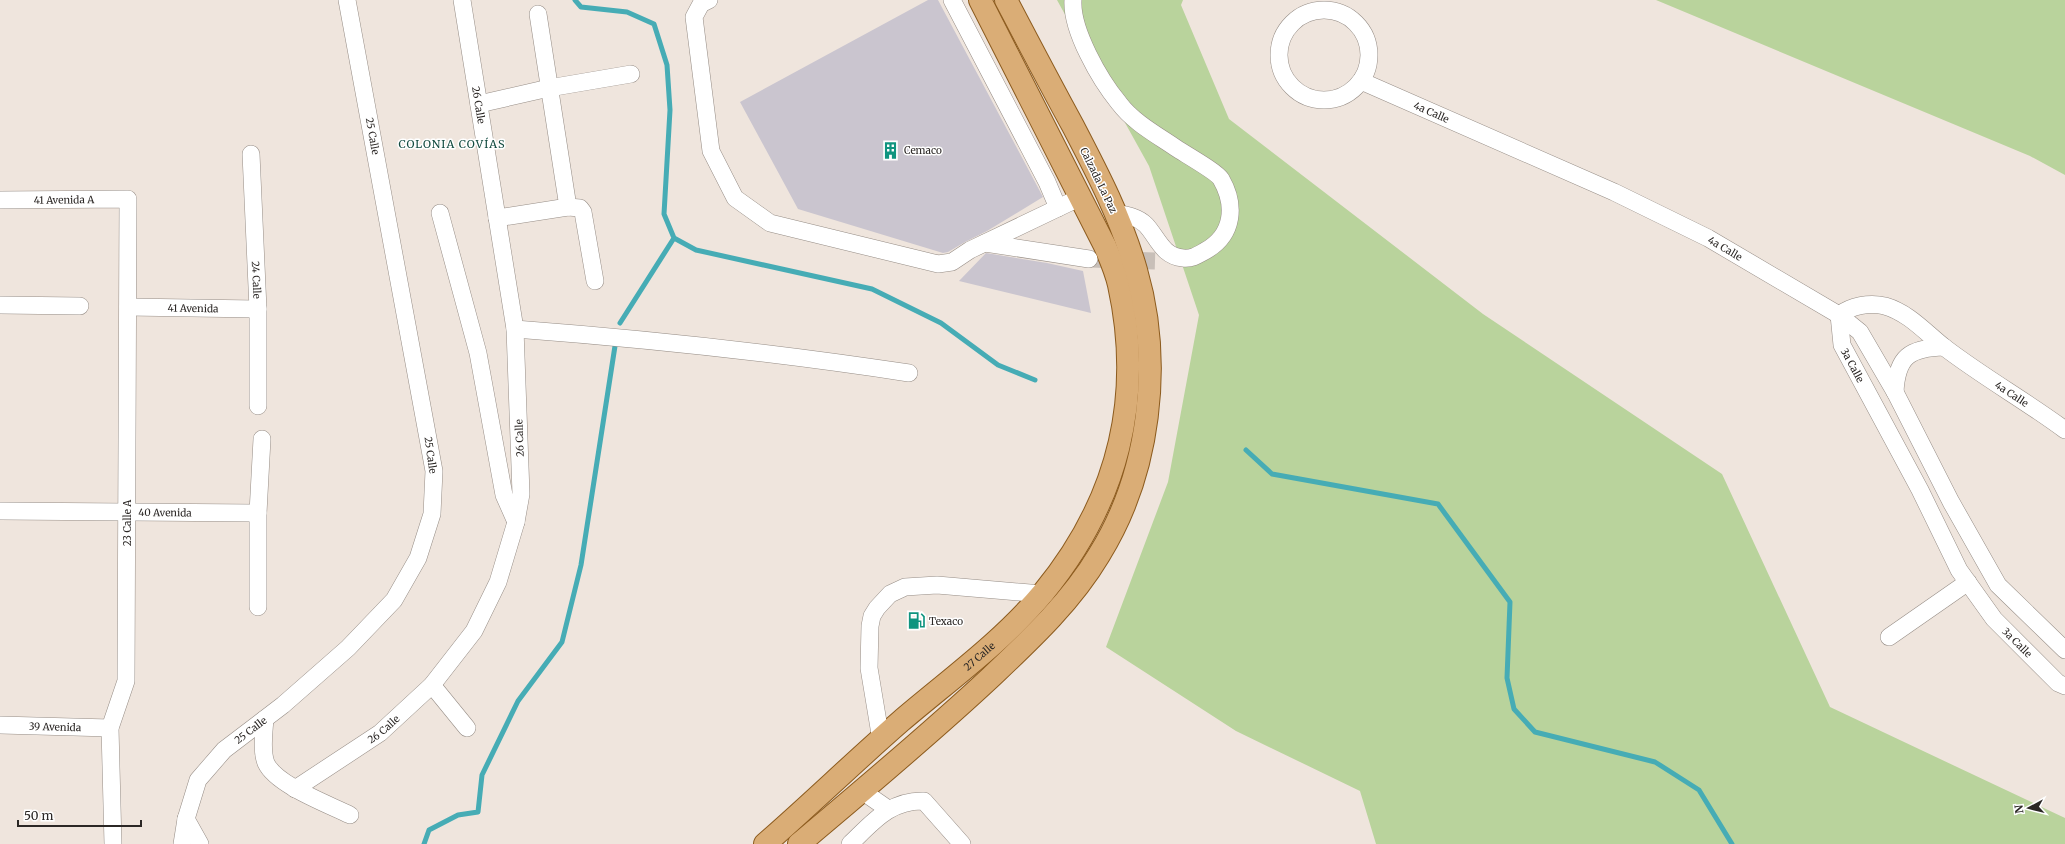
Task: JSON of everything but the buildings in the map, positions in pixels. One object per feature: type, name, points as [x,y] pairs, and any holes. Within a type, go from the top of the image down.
[{"type":"main road","points":[[980,0],[1081,197]]},
{"type":"main road","name":"Calzada La Paz","points":[[862,791],[944,721],[1008,661],[1066,602],[1099,555],[1118,518],[1131,485],[1147,422],[1150,366],[1145,306],[1136,270],[1111,199],[1006,0]]},
{"type":"main road","name":"27 Calle","points":[[765,844],[1013,625],[1042,594],[1074,553],[1097,508],[1113,470],[1125,418],[1127,351],[1125,321],[1118,283],[1106,246],[1081,197]]},
{"type":"main road","points":[[799,844],[862,791]]},
{"type":"street","name":"25 Calle","points":[[182,844],[186,819],[198,780],[224,750],[265,719],[348,648],[394,600],[418,558],[432,514],[434,470],[347,0]]},
{"type":"street","name":"26 Calle","points":[[295,789],[380,733],[432,685],[474,631],[498,582],[516,522],[521,494],[516,329],[462,0]]},
{"type":"street","points":[[952,0],[1047,182],[1058,208]]},
{"type":"street","points":[[1073,0],[1073,17],[1082,42],[1119,104],[1145,127],[1220,177],[1230,200],[1229,225],[1217,244],[1192,258],[1172,256],[1164,250],[1146,225],[1132,216],[1116,213]]},
{"type":"street","points":[[703,1],[694,17],[712,151],[735,198],[770,223],[938,264],[952,262],[985,243],[1081,197]]},
{"type":"street","points":[[1316,5],[1347,16],[1358,25],[1366,38],[1369,53],[1368,68],[1361,81],[1351,92],[1337,99],[1323,101],[1308,98],[1295,90],[1285,79],[1280,65],[1279,50],[1283,35],[1292,23],[1316,5]]},
{"type":"street","points":[[538,14],[568,208]]},
{"type":"street","points":[[479,104],[549,88],[631,74]]},
{"type":"street","name":"4a Calle","points":[[1361,81],[1614,192],[1708,238],[1839,315],[1846,310],[1868,304],[1884,306],[1899,312],[1916,323],[1944,347],[2065,430]]},
{"type":"street","name":"24 Calle","points":[[251,154],[258,309],[258,406]]},
{"type":"street","name":"41 Avenida A","points":[[0,200],[128,199]]},
{"type":"street","name":"23 Calle A","points":[[113,844],[110,728],[126,681],[128,199]]},
{"type":"street","points":[[497,218],[568,208],[580,208],[583,212],[595,281]]},
{"type":"street","points":[[440,213],[478,353],[504,495],[516,522]]},
{"type":"street","points":[[985,243],[1089,259]]},
{"type":"street","points":[[1155,261],[1163,260],[1172,256]]},
{"type":"street","points":[[0,305],[80,306]]},
{"type":"street","name":"41 Avenida","points":[[128,307],[258,309]]},
{"type":"street","points":[[1839,315],[1860,332],[1895,392],[1951,502],[1998,585],[2065,650]]},
{"type":"street","name":"3a Calle","points":[[1839,315],[1842,345],[1920,490],[1959,570],[1994,619],[2058,683],[2065,686]]},
{"type":"street","points":[[516,329],[602,335],[809,358],[909,373]]},
{"type":"street","points":[[1895,392],[1899,366],[1905,357],[1919,349],[1944,347]]},
{"type":"street","points":[[258,607],[258,513],[262,439]]},
{"type":"street","name":"40 Avenida","points":[[0,511],[258,513]]},
{"type":"street","points":[[1889,637],[1968,582]]},
{"type":"street","points":[[881,740],[869,668],[870,626],[872,616],[877,608],[890,594],[905,587],[937,585],[1042,594]]},
{"type":"street","points":[[432,685],[467,728]]},
{"type":"street","points":[[265,719],[264,749],[266,762],[270,769],[295,789],[350,814]]},
{"type":"street","name":"39 Avenida","points":[[0,725],[110,728]]},
{"type":"street","points":[[862,791],[888,809]]},
{"type":"street","points":[[850,844],[888,809],[910,800],[924,801],[962,844]]},
{"type":"street","points":[[186,819],[200,844]]},
{"type":"green space","points":[[1057,0],[1183,0],[1181,5],[1229,119],[1483,314],[1722,474],[1830,707],[2065,818],[2065,844],[1376,844],[1360,791],[1236,731],[1106,647],[1168,482],[1199,315],[1149,166]]},
{"type":"green space","points":[[1656,0],[2065,0],[2065,175],[2030,156]]},
{"type":"waterway","points":[[575,0],[581,7],[627,12],[654,24],[667,65],[670,110],[664,214],[674,238],[696,250],[872,289],[941,323],[998,365],[1035,380]]},
{"type":"waterway","points":[[620,323],[674,238]]},
{"type":"waterway","points":[[424,844],[429,830],[458,815],[478,812],[482,775],[518,701],[562,642],[581,565],[615,346]]},
{"type":"waterway","points":[[1246,450],[1272,474],[1438,504],[1510,602],[1507,678],[1514,709],[1535,732],[1655,762],[1699,790],[1732,844]]},
{"type":"tunnel","points":[[1089,259],[1155,261]]},
{"type":"place","name":"Cemaco","points":[[891,150]]},
{"type":"place","name":"Texaco","points":[[916,621]]},
{"type":"district","name":"COLONIA COVÍAS","points":[[452,144]]}]
